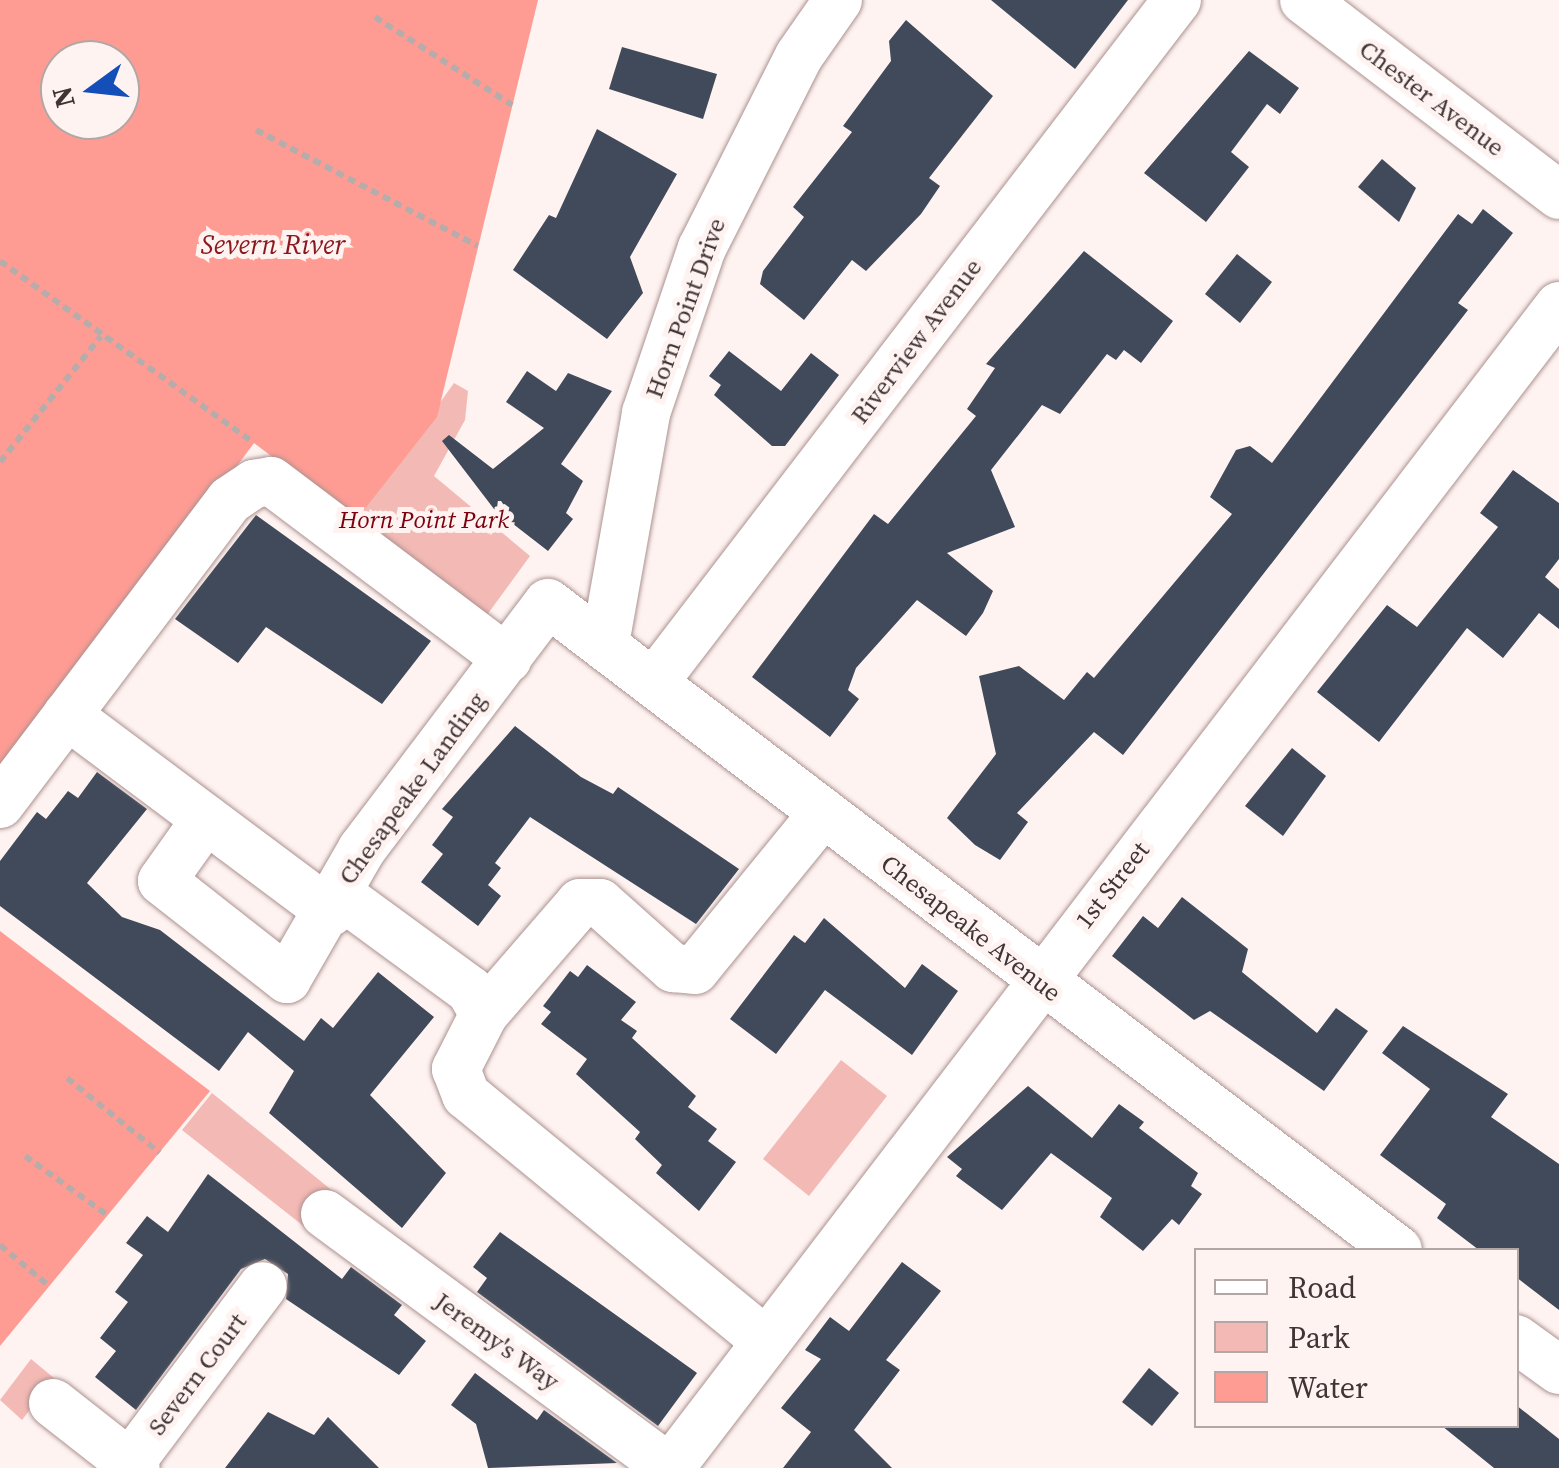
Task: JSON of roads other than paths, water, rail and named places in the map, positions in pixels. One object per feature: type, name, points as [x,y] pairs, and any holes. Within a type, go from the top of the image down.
[{"type":"street","name":"Horn Point Drive","points":[[605,644],[646,413],[702,248],[799,56],[838,0]]},
{"type":"street","name":"Riverview Avenue","points":[[655,681],[1177,0]]},
{"type":"street","name":"Chester Avenue","points":[[1304,0],[1559,196]]},
{"type":"street","name":"1st Street","points":[[670,1468],[1038,981],[1559,306]]},
{"type":"street","points":[[0,804],[230,500],[271,481],[507,659]]},
{"type":"street","name":"Chesapeake Avenue","points":[[548,603],[655,681],[1038,981],[1395,1248]]},
{"type":"street","name":"Chesapeake Landing","points":[[206,819],[162,882],[287,979],[333,902],[548,603]]},
{"type":"street","points":[[67,715],[206,819],[470,990],[484,1014]]},
{"type":"street","points":[[766,1340],[466,1095],[456,1069],[484,1014],[580,903],[600,903],[673,968],[696,970],[823,813]]},
{"type":"street","name":"Jeremy's Way","points":[[325,1214],[670,1468]]},
{"type":"street","name":"Severn Court","points":[[133,1466],[263,1286]]},
{"type":"street","points":[[1519,1341],[1559,1370]]},
{"type":"street","points":[[53,1403],[133,1466]]},
{"type":"water","name":"Severn River","points":[[0,0],[538,0],[437,417],[356,520],[254,443],[0,787]]},
{"type":"water","points":[[0,931],[210,1091],[0,1346]]},
{"type":"park label","name":"Horn Point Park","points":[[424,519]]}]
